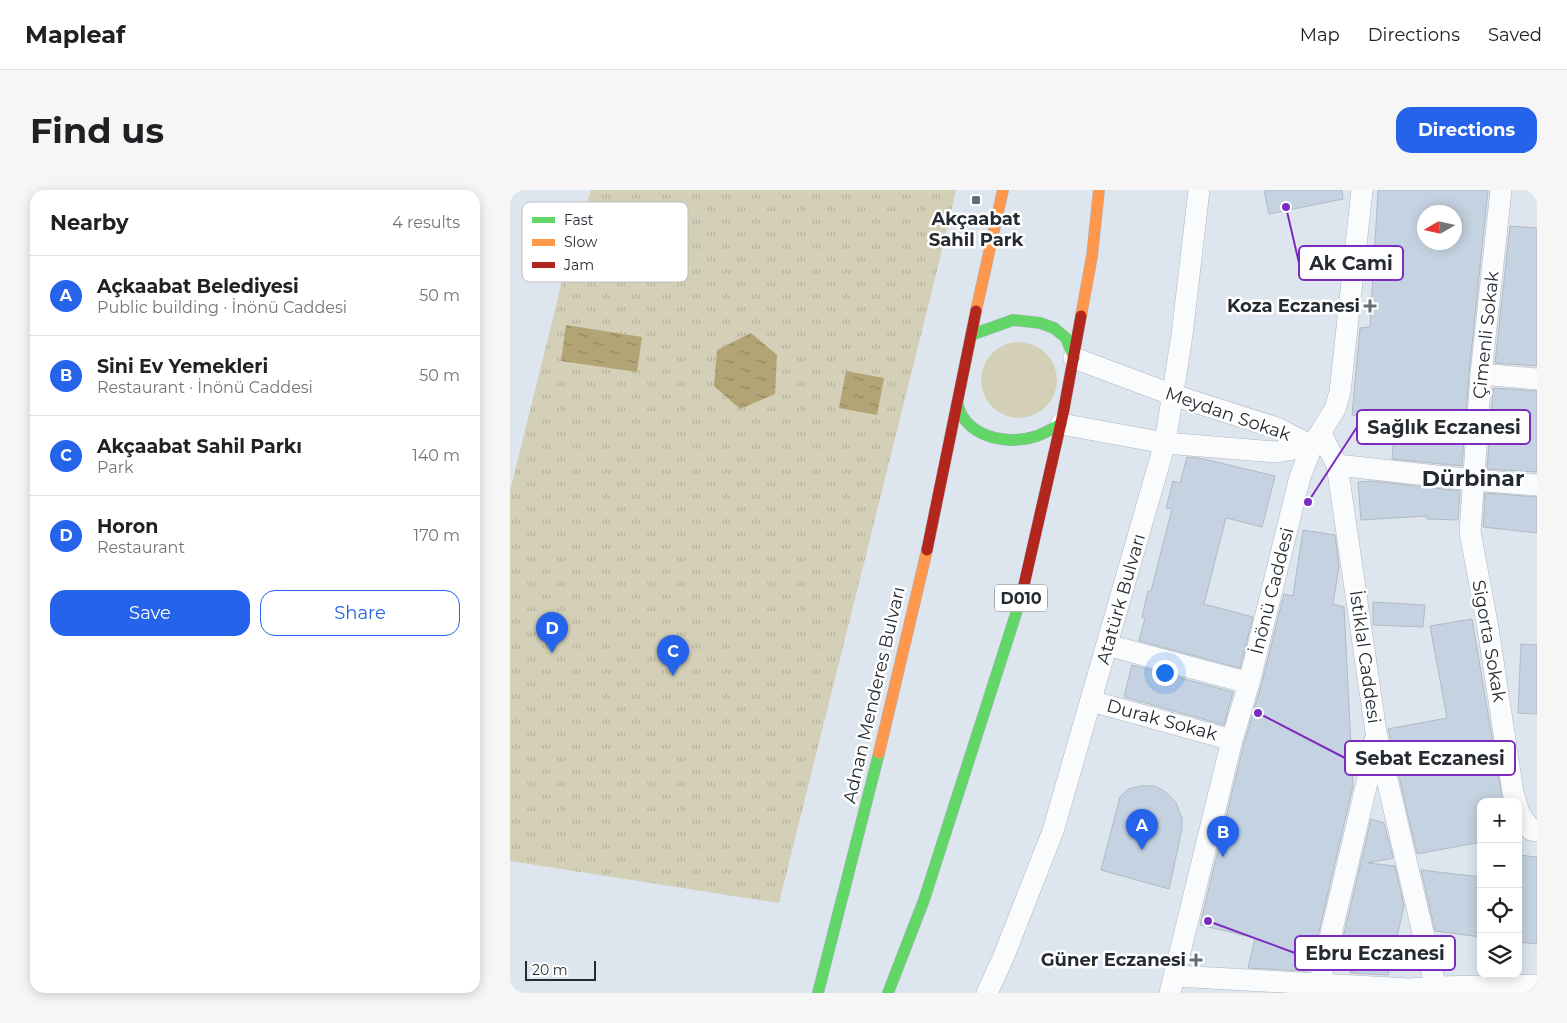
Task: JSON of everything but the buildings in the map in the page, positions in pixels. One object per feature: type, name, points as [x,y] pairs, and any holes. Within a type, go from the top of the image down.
[{"type":"highway","name":"Adnan Menderes Bulvarı","points":[[818,993],[860,832],[924,560],[1002,190]]},
{"type":"highway","name":"D010","points":[[888,993],[924,900],[1022,596],[1074,358],[1092,256],[1100,190]]},
{"type":"highway","points":[[971,335],[1013,320],[1040,323],[1054,328],[1066,338],[1074,358]]},
{"type":"highway","points":[[957,404],[963,417],[974,429],[988,437],[1023,440],[1038,436],[1061,424]]},
{"type":"street","name":"Atatürk Bulvarı","points":[[987,993],[1003,958],[1053,832],[1165,443],[1182,335],[1199,190]]},
{"type":"street","name":"İnönü Caddesi","points":[[1173,984],[1232,740],[1249,682],[1300,477],[1317,440],[1335,409],[1340,392],[1362,190]]},
{"type":"street","name":"Çimenli Sokak","points":[[1473,480],[1501,190]]},
{"type":"street","name":"Meydan Sokak","points":[[1074,358],[1173,395],[1317,440]]},
{"type":"street","points":[[1482,374],[1537,379]]},
{"type":"street","name":"Meydan Sokak","points":[[1061,424],[1165,443],[1276,452],[1317,440]]},
{"type":"street","name":"İstiklal Caddesi","points":[[1317,440],[1337,465],[1376,732],[1436,990]]},
{"type":"street","points":[[1337,465],[1537,485]]},
{"type":"street","name":"Sigorta Sokak","points":[[1473,480],[1470,532],[1488,628],[1515,798]]},
{"type":"street","points":[[1108,644],[1249,682]]},
{"type":"street","name":"Durak Sokak","points":[[1091,701],[1232,740]]},
{"type":"street","points":[[1318,989],[1369,774],[1376,732]]},
{"type":"street","points":[[1522,818],[1531,830],[1537,832]]},
{"type":"street","points":[[1173,984],[1318,989],[1436,990],[1537,985]]},
{"type":"green space","points":[[591,190],[956,190],[779,903],[510,861],[510,491],[562,282],[688,282],[688,202],[587,202]]},
{"type":"green space","points":[[1019,342],[1033,345],[1046,353],[1054,366],[1057,380],[1054,394],[1046,407],[1033,415],[1019,418],[1005,415],[992,407],[984,394],[981,380],[984,366],[992,353],[1005,345]]},
{"type":"water","points":[[566,325],[642,337],[637,372],[561,361]]},
{"type":"water","points":[[751,333],[777,355],[775,394],[740,409],[714,386],[717,350]]},
{"type":"water","points":[[846,371],[884,378],[877,415],[839,408]]},
{"type":"traffic: fast","points":[[971,335],[1013,320],[1040,323],[1054,328],[1066,338],[1074,358]]},
{"type":"traffic: fast","points":[[957,403],[969,425],[977,431],[996,438],[1007,440],[1027,438],[1040,435],[1061,424]]},
{"type":"traffic: fast","points":[[888,993],[924,900],[1021,598]]},
{"type":"traffic: fast","points":[[818,993],[879,753]]},
{"type":"traffic: slow","points":[[976,311],[1003,190]]},
{"type":"traffic: slow","points":[[1081,316],[1092,256],[1099,190]]},
{"type":"traffic: slow","points":[[879,753],[927,550]]},
{"type":"traffic: jam","points":[[927,550],[976,311]]},
{"type":"traffic: jam","points":[[1021,598],[1063,414],[1081,316]]},
{"type":"place","name":"Akçaabat Sahil Park","points":[[976,200]]},
{"type":"place","name":"Ak Cami","points":[[1286,207]]},
{"type":"place","name":"Koza Eczanesi","points":[[1370,306]]},
{"type":"place","name":"Sağlık Eczanesi","points":[[1308,502]]},
{"type":"place","name":"Horon","points":[[552,653]]},
{"type":"place","name":"Akçaabat Sahil Parkı","points":[[673,676]]},
{"type":"place","name":"Sebat Eczanesi","points":[[1258,713]]},
{"type":"place","name":"Açkaabat Belediyesi","points":[[1142,850]]},
{"type":"place","name":"Sini Ev Yemekleri","points":[[1223,857]]},
{"type":"place","name":"Ebru Eczanesi","points":[[1208,921]]},
{"type":"place","name":"Güner Eczanesi","points":[[1196,960]]},
{"type":"district","name":"Dürbinar","points":[[1473,478]]}]
